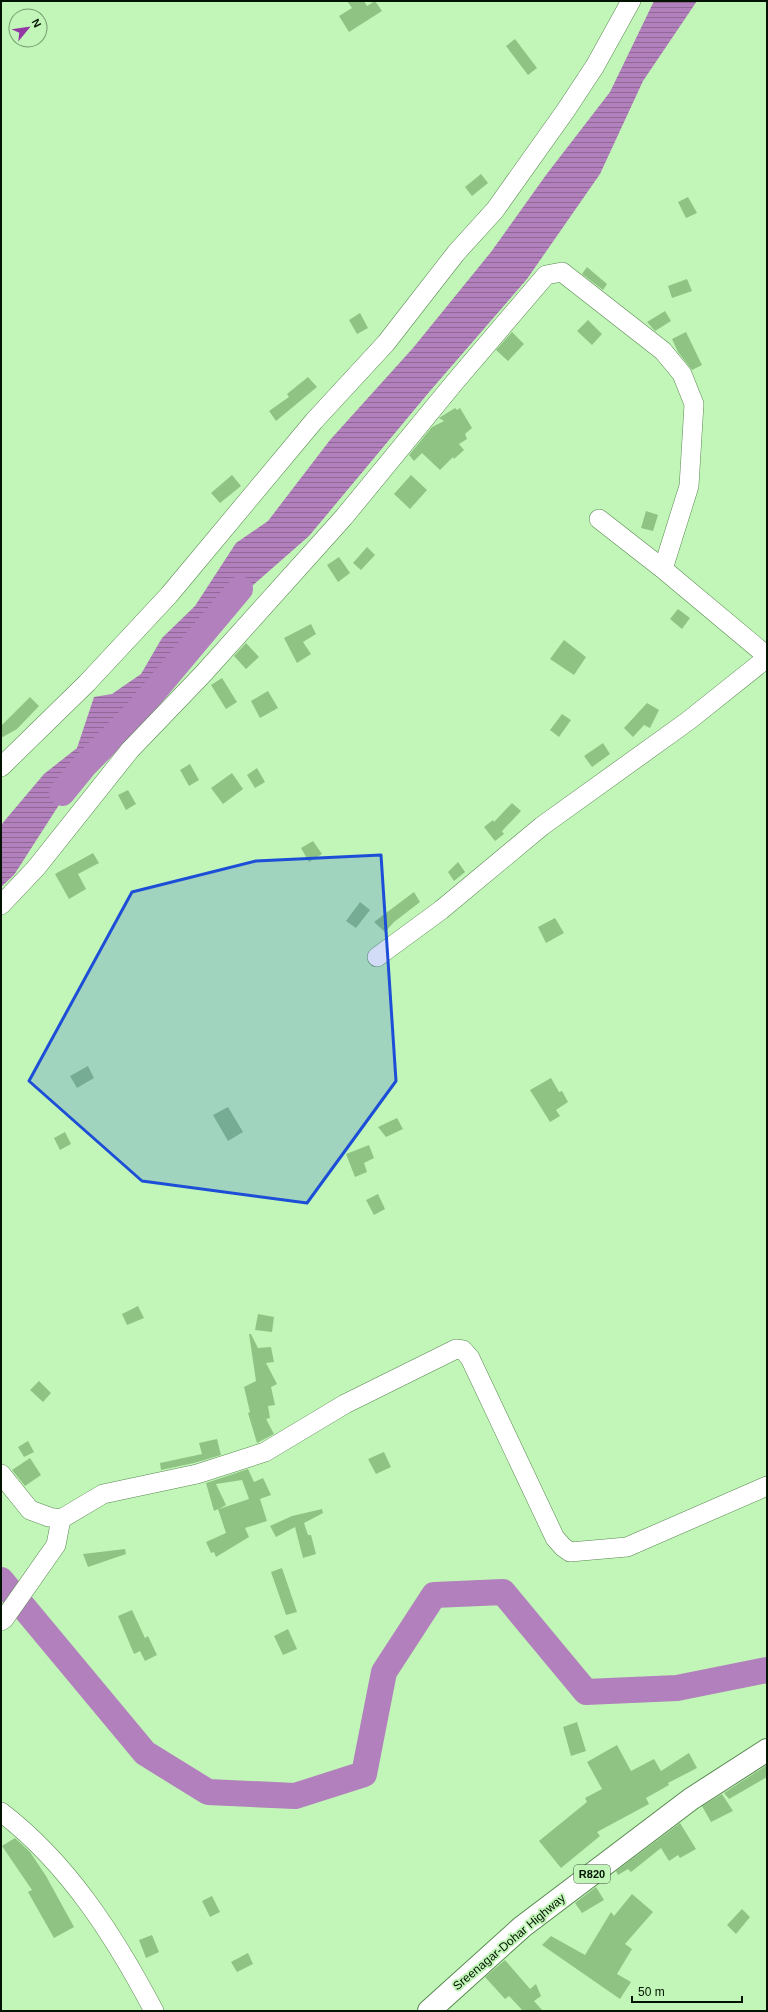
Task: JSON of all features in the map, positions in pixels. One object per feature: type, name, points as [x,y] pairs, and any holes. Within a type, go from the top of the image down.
[{"type":"main road","name":"Sreenagar-Dohar Highway","points":[[429,2011],[534,1918],[691,1798],[767,1750]]},
{"type":"street","points":[[1,767],[87,683],[169,595],[298,440],[386,343],[456,254],[494,210],[595,66],[631,1]]},
{"type":"street","points":[[1,905],[36,868],[130,750],[203,674],[344,517],[454,383],[546,275],[562,272],[663,351],[682,374],[694,404],[689,486],[663,569]]},
{"type":"street","points":[[377,957],[441,910],[542,826],[688,721],[767,657],[663,569],[598,519]]},
{"type":"street","points":[[1,1474],[30,1510],[49,1518],[61,1519],[103,1494],[197,1474],[265,1452],[345,1404],[456,1349],[463,1350],[470,1358],[555,1538],[570,1552],[627,1548],[767,1486]]},
{"type":"street","points":[[3,1620],[56,1545],[61,1519]]},
{"type":"street","points":[[1,1812],[18,1825],[52,1857],[96,1914],[133,1972],[154,2011]]},
{"type":"highlighted area","points":[[381,855],[396,1081],[307,1203],[142,1181],[29,1081],[132,892],[256,861]]},
{"type":"shaded area","points":[[654,1],[697,1],[643,81],[600,174],[527,279],[430,391],[309,536],[218,616],[136,713],[84,766],[14,875],[1,887],[1,825],[44,774],[77,748],[94,697],[112,694],[141,674],[162,638],[195,606],[236,543],[268,521],[330,440],[413,348],[491,252],[546,175],[610,92]]},
{"type":"building","points":[[347,1],[364,1],[367,6],[375,1],[382,11],[349,32],[339,16],[352,8]]},
{"type":"building","points":[[515,39],[537,68],[528,75],[506,46]]},
{"type":"building","points":[[481,174],[488,183],[472,196],[465,187]]},
{"type":"building","points":[[688,197],[697,213],[686,218],[678,202]]},
{"type":"building","points":[[587,267],[607,284],[603,290],[582,274]]},
{"type":"building","points":[[687,279],[692,291],[672,298],[668,286]]},
{"type":"building","points":[[665,311],[671,321],[655,331],[647,322]]},
{"type":"building","points":[[360,313],[368,328],[357,334],[349,320]]},
{"type":"building","points":[[588,320],[602,334],[592,345],[577,331]]},
{"type":"building","points":[[512,332],[524,344],[508,361],[496,350]]},
{"type":"building","points":[[686,332],[702,365],[692,370],[678,352],[672,339]]},
{"type":"building","points":[[308,377],[317,387],[276,421],[269,411],[289,397],[287,394]]},
{"type":"building","points":[[455,408],[457,410],[460,408],[472,428],[465,434],[467,439],[459,444],[464,450],[454,459],[453,457],[440,470],[422,453],[414,461],[409,455],[432,427],[444,421],[439,418]]},
{"type":"building","points":[[232,475],[241,486],[220,503],[211,493]]},
{"type":"building","points":[[411,475],[427,490],[410,509],[394,494]]},
{"type":"building","points":[[646,511],[658,515],[653,531],[641,528]]},
{"type":"building","points":[[367,547],[375,555],[361,570],[353,563]]},
{"type":"building","points":[[339,557],[350,573],[338,582],[327,565]]},
{"type":"building","points":[[678,609],[690,618],[682,629],[670,619]]},
{"type":"building","points":[[311,624],[316,634],[303,642],[311,654],[297,663],[284,638]]},
{"type":"building","points":[[564,640],[586,657],[574,675],[550,659]]},
{"type":"building","points":[[246,643],[259,657],[246,669],[234,656]]},
{"type":"building","points":[[222,678],[237,702],[226,709],[211,685]]},
{"type":"building","points":[[268,691],[278,708],[260,718],[251,701]]},
{"type":"building","points":[[30,697],[39,706],[17,729],[1,738],[1,726]]},
{"type":"building","points":[[647,703],[659,710],[650,728],[644,725],[633,737],[624,728]]},
{"type":"building","points":[[562,714],[571,720],[559,737],[550,730]]},
{"type":"building","points":[[603,743],[610,754],[592,767],[584,756]]},
{"type":"building","points":[[190,764],[199,780],[189,786],[180,770]]},
{"type":"building","points":[[257,768],[265,782],[255,788],[247,775]]},
{"type":"building","points":[[232,773],[243,789],[223,804],[211,788]]},
{"type":"building","points":[[128,790],[136,804],[126,810],[118,795]]},
{"type":"building","points":[[512,803],[521,811],[502,831],[504,834],[495,841],[484,827],[493,820],[494,822]]},
{"type":"building","points":[[313,841],[322,854],[309,862],[301,848]]},
{"type":"building","points":[[93,853],[99,863],[78,874],[86,889],[69,899],[55,874]]},
{"type":"building","points":[[458,862],[465,872],[454,881],[448,872]]},
{"type":"building","points":[[414,892],[420,902],[394,922],[385,932],[374,922]]},
{"type":"building","points":[[360,902],[370,910],[356,928],[346,921]]},
{"type":"building","points":[[555,918],[564,933],[546,943],[538,927]]},
{"type":"building","points":[[88,1066],[94,1078],[77,1088],[70,1076]]},
{"type":"building","points":[[551,1078],[559,1092],[562,1091],[568,1102],[556,1110],[560,1116],[550,1122],[530,1090]]},
{"type":"building","points":[[228,1107],[243,1132],[228,1141],[213,1115]]},
{"type":"building","points":[[397,1118],[403,1129],[386,1137],[378,1127]]},
{"type":"building","points":[[65,1132],[71,1144],[60,1150],[54,1138]]},
{"type":"building","points":[[369,1145],[374,1158],[364,1163],[367,1172],[355,1177],[346,1154]]},
{"type":"building","points":[[378,1194],[385,1209],[374,1215],[366,1200]]},
{"type":"building","points":[[138,1306],[144,1318],[127,1325],[122,1314]]},
{"type":"building","points":[[258,1314],[274,1317],[272,1332],[255,1330]]},
{"type":"building","points":[[249,1334],[251,1334],[258,1348],[271,1347],[274,1362],[266,1363],[277,1384],[271,1387],[275,1405],[268,1406],[270,1418],[266,1419],[274,1434],[257,1443],[248,1413],[250,1412],[244,1387],[256,1381]]},
{"type":"building","points":[[39,1381],[51,1393],[43,1402],[30,1390]]},
{"type":"building","points":[[217,1439],[221,1455],[194,1463],[161,1470],[160,1463],[202,1454],[199,1443]]},
{"type":"building","points":[[28,1441],[34,1452],[24,1457],[18,1447]]},
{"type":"building","points":[[384,1452],[391,1467],[376,1474],[368,1459]]},
{"type":"building","points":[[30,1458],[41,1475],[25,1486],[12,1470]]},
{"type":"building","points":[[248,1469],[254,1482],[263,1478],[271,1495],[260,1499],[267,1521],[245,1528],[249,1537],[216,1557],[214,1552],[211,1553],[206,1542],[226,1533],[218,1509],[214,1511],[206,1483]],"holes":[[[242,1480],[249,1499],[219,1509],[226,1505],[216,1484]]]},
{"type":"building","points":[[322,1509],[323,1513],[304,1523],[308,1535],[311,1535],[316,1554],[303,1558],[295,1527],[276,1537],[270,1526],[292,1516]]},
{"type":"building","points":[[125,1549],[126,1554],[88,1567],[83,1554]]},
{"type":"building","points":[[282,1568],[297,1612],[286,1615],[271,1572]]},
{"type":"building","points":[[132,1610],[145,1638],[148,1636],[157,1655],[145,1661],[140,1651],[134,1654],[118,1616]]},
{"type":"building","points":[[288,1629],[297,1649],[283,1655],[274,1636]]},
{"type":"building","points":[[577,1722],[586,1751],[571,1756],[563,1727]]},
{"type":"building","points":[[617,1745],[631,1771],[654,1759],[661,1771],[689,1753],[697,1768],[668,1783],[669,1785],[646,1798],[649,1804],[597,1832],[600,1836],[561,1868],[539,1841],[587,1802],[585,1798],[602,1789],[587,1762]]},
{"type":"building","points":[[767,1765],[767,1777],[729,1799],[724,1793]]},
{"type":"building","points":[[722,1794],[733,1811],[711,1822],[702,1806]]},
{"type":"building","points":[[680,1823],[696,1849],[680,1858],[678,1855],[669,1861],[661,1848],[631,1872],[628,1869],[618,1875],[616,1871]]},
{"type":"building","points":[[15,1838],[30,1852],[46,1876],[74,1927],[54,1938],[28,1892],[32,1890],[2,1846]]},
{"type":"building","points":[[596,1887],[604,1900],[582,1913],[575,1903]]},
{"type":"building","points":[[632,1894],[653,1912],[625,1944],[632,1949],[617,1974],[631,1982],[620,1999],[542,1945],[551,1936],[585,1955],[611,1912],[614,1916]]},
{"type":"building","points":[[212,1896],[220,1912],[210,1917],[202,1901]]},
{"type":"building","points":[[742,1909],[750,1917],[736,1934],[727,1925]]},
{"type":"building","points":[[152,1935],[159,1952],[146,1958],[139,1940]]},
{"type":"building","points":[[248,1953],[253,1964],[237,1972],[231,1962]]},
{"type":"building","points":[[505,1960],[530,1989],[536,1984],[541,1996],[534,2001],[543,2011],[523,2011],[509,1996],[505,1999],[485,1977]]},
{"type":"waterway","points":[[62,793],[84,766],[136,713],[240,589]]},
{"type":"waterway","points":[[1,1580],[145,1753],[208,1792],[295,1796],[364,1774],[384,1672],[434,1595],[503,1592],[586,1692],[677,1688],[767,1670]]}]
